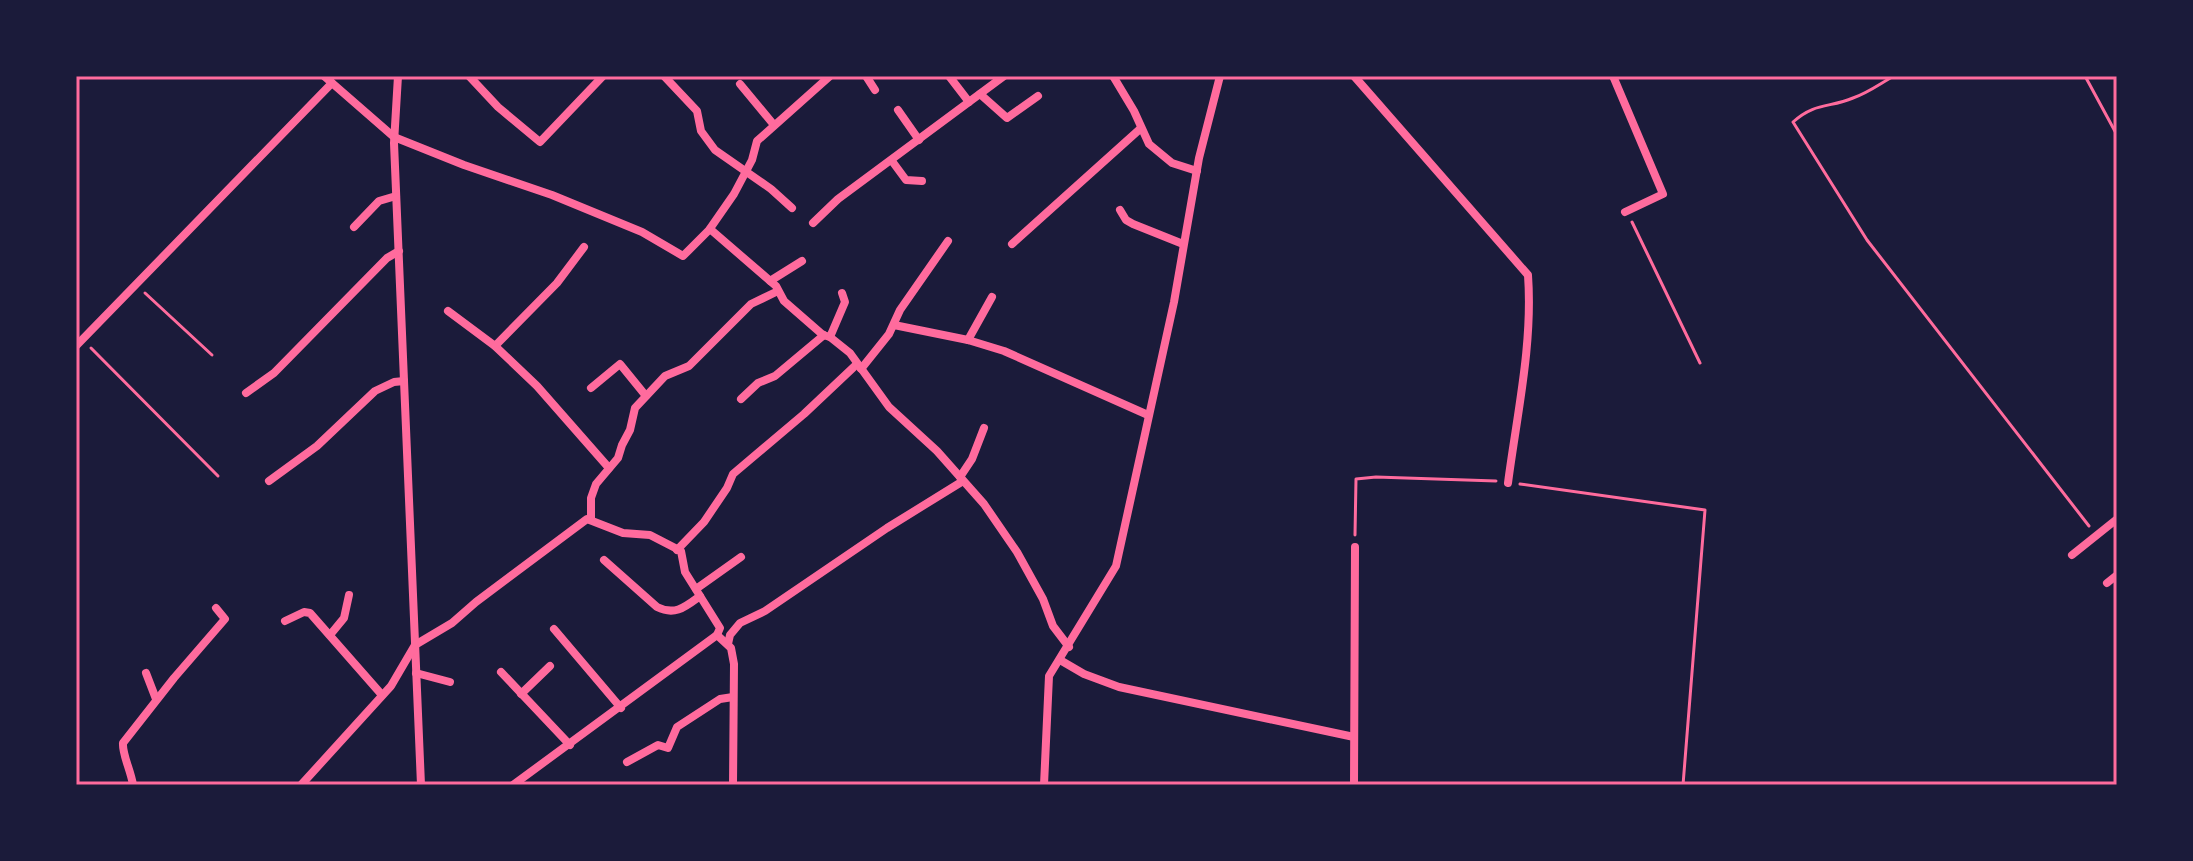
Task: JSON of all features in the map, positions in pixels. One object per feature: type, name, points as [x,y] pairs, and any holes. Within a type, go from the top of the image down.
[{"type":"street","points":[[324,76],[394,137],[656,237],[683,256],[710,229],[746,172],[757,141],[830,76]]},
{"type":"street","points":[[398,76],[394,137],[421,785]]},
{"type":"street","points":[[469,76],[498,107],[540,142],[603,76]]},
{"type":"street","points":[[664,76],[697,111],[701,131],[708,142],[792,208]]},
{"type":"street","points":[[866,76],[875,90]]},
{"type":"street","points":[[949,76],[969,102]]},
{"type":"street","points":[[813,223],[838,199],[1004,76]]},
{"type":"street","points":[[1113,76],[1149,144],[1172,163],[1197,171]]},
{"type":"street","points":[[1044,785],[1049,676],[1116,566],[1174,302],[1197,171],[1220,76]]},
{"type":"street","points":[[1354,76],[1528,275],[1524,372],[1508,483]]},
{"type":"street","points":[[1613,76],[1663,194],[1626,212]]},
{"type":"street","points":[[79,343],[332,83]]},
{"type":"street","points":[[740,84],[774,125]]},
{"type":"street","points":[[980,94],[1007,118],[1038,96]]},
{"type":"street","points":[[898,110],[919,140]]},
{"type":"street","points":[[1012,244],[1140,129]]},
{"type":"street","points":[[892,161],[906,180],[922,181]]},
{"type":"street","points":[[354,227],[379,201],[396,196]]},
{"type":"street","points":[[1120,210],[1126,220],[1133,224],[1183,244]]},
{"type":"street","points":[[710,229],[770,281],[784,301],[850,353],[889,407],[984,504],[1017,552],[1043,599],[1053,626],[1069,647]]},
{"type":"street","points":[[677,550],[704,522],[733,474],[859,367],[894,325],[900,310],[948,241]]},
{"type":"street","points":[[495,346],[557,283],[584,247]]},
{"type":"street","points":[[246,393],[274,373],[387,258],[399,251]]},
{"type":"street","points":[[770,281],[802,261]]},
{"type":"street","points":[[591,520],[591,498],[596,484],[618,458],[635,408],[665,376],[689,366],[751,304],[778,291]]},
{"type":"street","points":[[741,399],[758,383],[775,376],[827,336],[845,302],[842,293]]},
{"type":"street","points":[[968,340],[992,297]]},
{"type":"street","points":[[448,311],[495,346],[537,386],[609,468]]},
{"type":"street","points":[[894,325],[968,340],[1037,364],[1148,415]]},
{"type":"street","points":[[591,388],[620,364],[646,396]]},
{"type":"street","points":[[269,481],[317,446],[375,391],[404,381]]},
{"type":"street","points":[[728,644],[730,635],[740,623],[765,611],[962,479],[984,428]]},
{"type":"street","points":[[2072,555],[2117,519]]},
{"type":"street","points":[[307,783],[391,686],[415,645],[452,623],[581,522],[591,520],[623,533],[650,535],[677,550],[683,556],[685,572],[720,628],[717,635],[513,785]]},
{"type":"street","points":[[1354,785],[1355,547]]},
{"type":"street","points":[[604,560],[657,607],[675,612],[741,557]]},
{"type":"street","points":[[2107,583],[2117,575]]},
{"type":"street","points":[[330,635],[344,618],[349,595]]},
{"type":"street","points":[[133,785],[131,768],[122,751],[123,743],[156,699],[225,619],[216,608]]},
{"type":"street","points":[[285,621],[304,612],[310,613],[382,695]]},
{"type":"street","points":[[554,629],[621,708]]},
{"type":"street","points":[[717,635],[731,648],[735,673],[733,785]]},
{"type":"street","points":[[1060,660],[1084,674],[1119,687],[1354,737]]},
{"type":"street","points":[[521,694],[550,666]]},
{"type":"street","points":[[501,672],[570,745]]},
{"type":"street","points":[[146,673],[156,699]]},
{"type":"street","points":[[416,673],[450,682]]},
{"type":"street","points":[[627,762],[658,745],[668,748],[677,727],[720,699],[733,697]]},
{"type":"path","points":[[1894,76],[1852,99],[1809,111],[1793,122],[1867,240],[2096,535]]},
{"type":"path","points":[[2085,76],[2117,135]]},
{"type":"path","points":[[1626,212],[1700,363]]},
{"type":"path","points":[[136,285],[212,355]]},
{"type":"path","points":[[79,343],[218,476]]},
{"type":"path","points":[[1683,785],[1705,510]]}]
